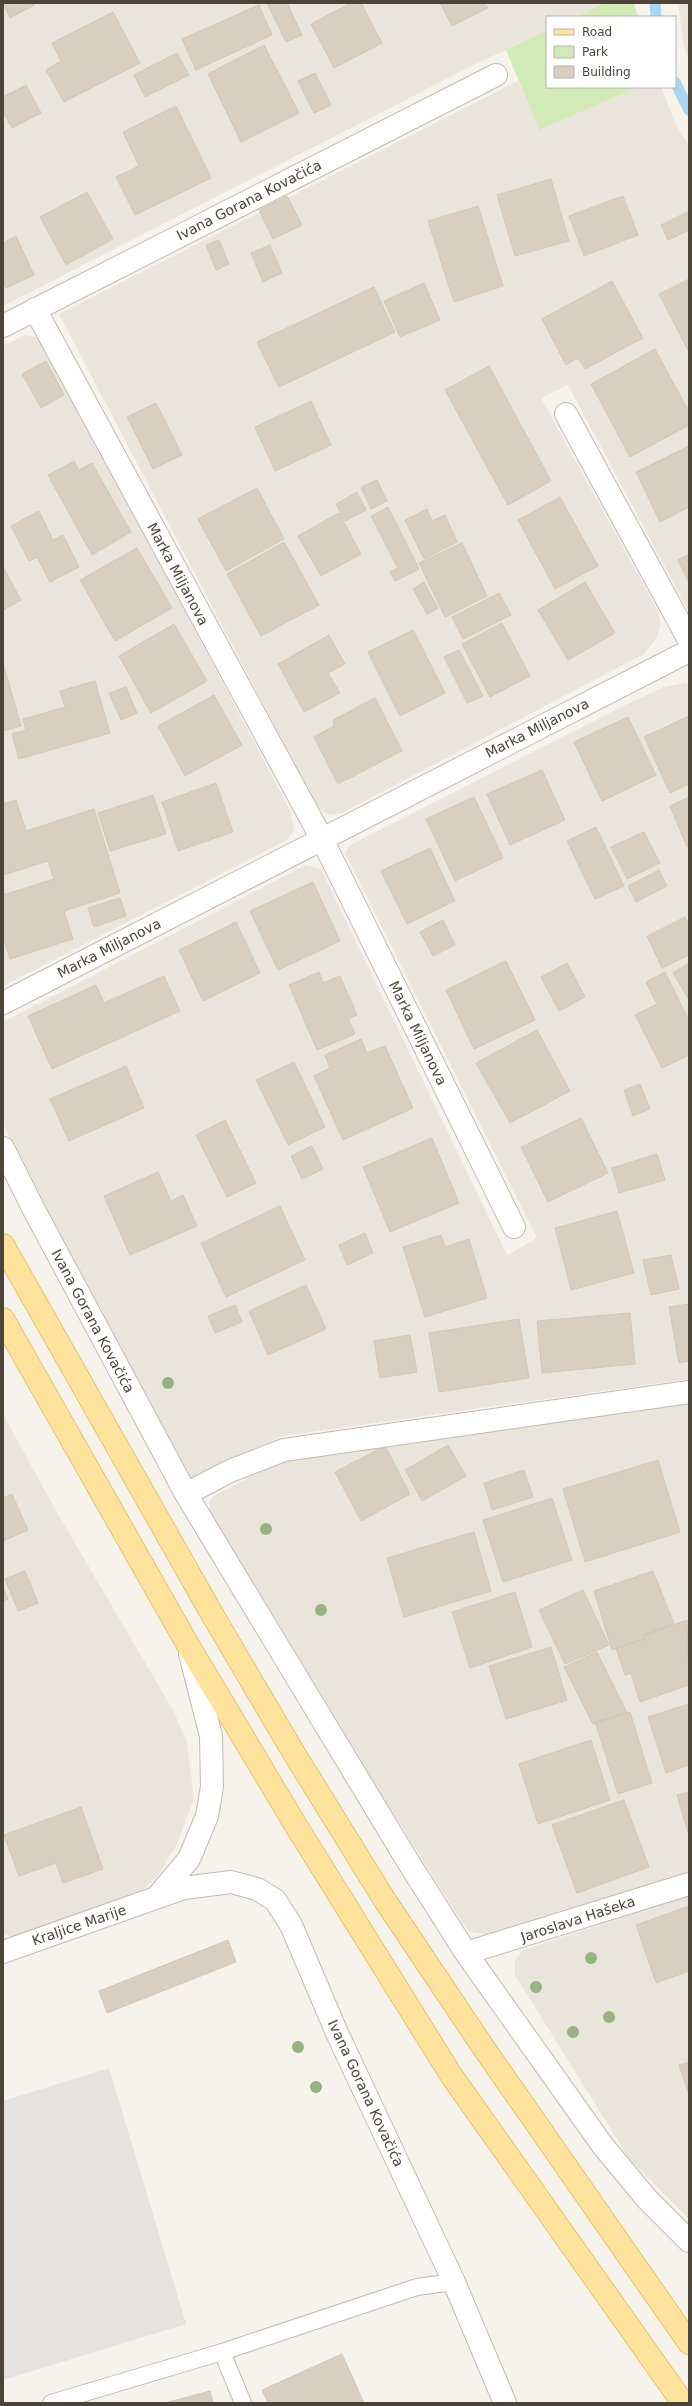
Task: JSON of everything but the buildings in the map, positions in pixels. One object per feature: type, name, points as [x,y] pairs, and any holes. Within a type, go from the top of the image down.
[{"type":"main road","points":[[3,1245],[212,1614],[292,1750],[380,1892],[481,2044],[689,2342]]},
{"type":"main road","points":[[3,1319],[188,1645],[298,1828],[451,2075],[683,2403]]},
{"type":"street","name":"Ivana Gorana Kovačića","points":[[3,326],[496,75]]},
{"type":"street","name":"Marka Miljanova","points":[[35,309],[322,838],[514,1227]]},
{"type":"street","points":[[566,414],[689,640]]},
{"type":"street","name":"Marka Miljanova","points":[[3,1003],[689,651]]},
{"type":"street","name":"Ivana Gorana Kovačića","points":[[3,1148],[33,1208],[186,1494],[402,1853],[466,1954],[603,2146],[647,2199],[689,2241]]},
{"type":"street","points":[[186,1494],[230,1471],[284,1450],[689,1392]]},
{"type":"street","points":[[155,1899],[189,1859],[207,1816],[212,1787],[211,1736],[188,1645]]},
{"type":"street","name":"Ivana Gorana Kovačića","points":[[155,1899],[184,1888],[231,1882],[257,1889],[275,1900],[291,1925],[337,2033],[454,2282],[505,2403]]},
{"type":"street","name":"Jaroslava Hašeka","points":[[466,1954],[689,1884]]},
{"type":"street","name":"Kraljice Marije","points":[[3,1952],[155,1899]]},
{"type":"lane","points":[[51,2403],[222,2352],[417,2287],[454,2282]]},
{"type":"lane","points":[[222,2352],[243,2403]]},
{"type":"shaded area","points":[[3,3],[605,3],[577,16],[546,16],[546,30],[468,68],[3,306]]},
{"type":"shaded area","points":[[678,3],[689,3],[689,58],[684,47]]},
{"type":"shaded area","points":[[518,81],[539,129],[635,88],[661,88],[676,125],[689,146],[689,612],[568,385],[541,398],[658,611],[660,626],[656,639],[644,654],[342,813],[329,815],[317,807],[59,314]]},
{"type":"shaded area","points":[[25,335],[41,338],[290,810],[294,830],[287,840],[3,986],[3,346]]},
{"type":"shaded area","points":[[686,683],[689,686],[689,1379],[282,1436],[196,1479],[190,1476],[78,1272],[38,1196],[3,1123],[3,1022],[306,865],[321,869],[507,1255],[537,1238],[345,853],[350,845],[627,704],[664,687]]},
{"type":"shaded area","points":[[689,1398],[689,1874],[498,1936],[470,1932],[463,1924],[310,1682],[210,1512],[209,1502],[214,1496],[284,1459]]},
{"type":"shaded area","points":[[3,1414],[55,1509],[174,1712],[187,1743],[194,1798],[177,1844],[157,1877],[142,1890],[22,1938],[10,1937],[3,1933]]},
{"type":"shaded area","points":[[689,1896],[689,2219],[630,2160],[515,1975],[515,1961],[523,1950]]},
{"type":"shaded area","points":[[109,2068],[186,2324],[3,2380],[3,2101]]},
{"type":"green space","points":[[605,3],[634,3],[638,16],[577,16]]},
{"type":"green space","points":[[546,30],[546,88],[635,88],[539,130],[506,50]]},
{"type":"waterway","points":[[655,3],[656,16]]},
{"type":"waterway","points":[[676,84],[689,110]]}]
